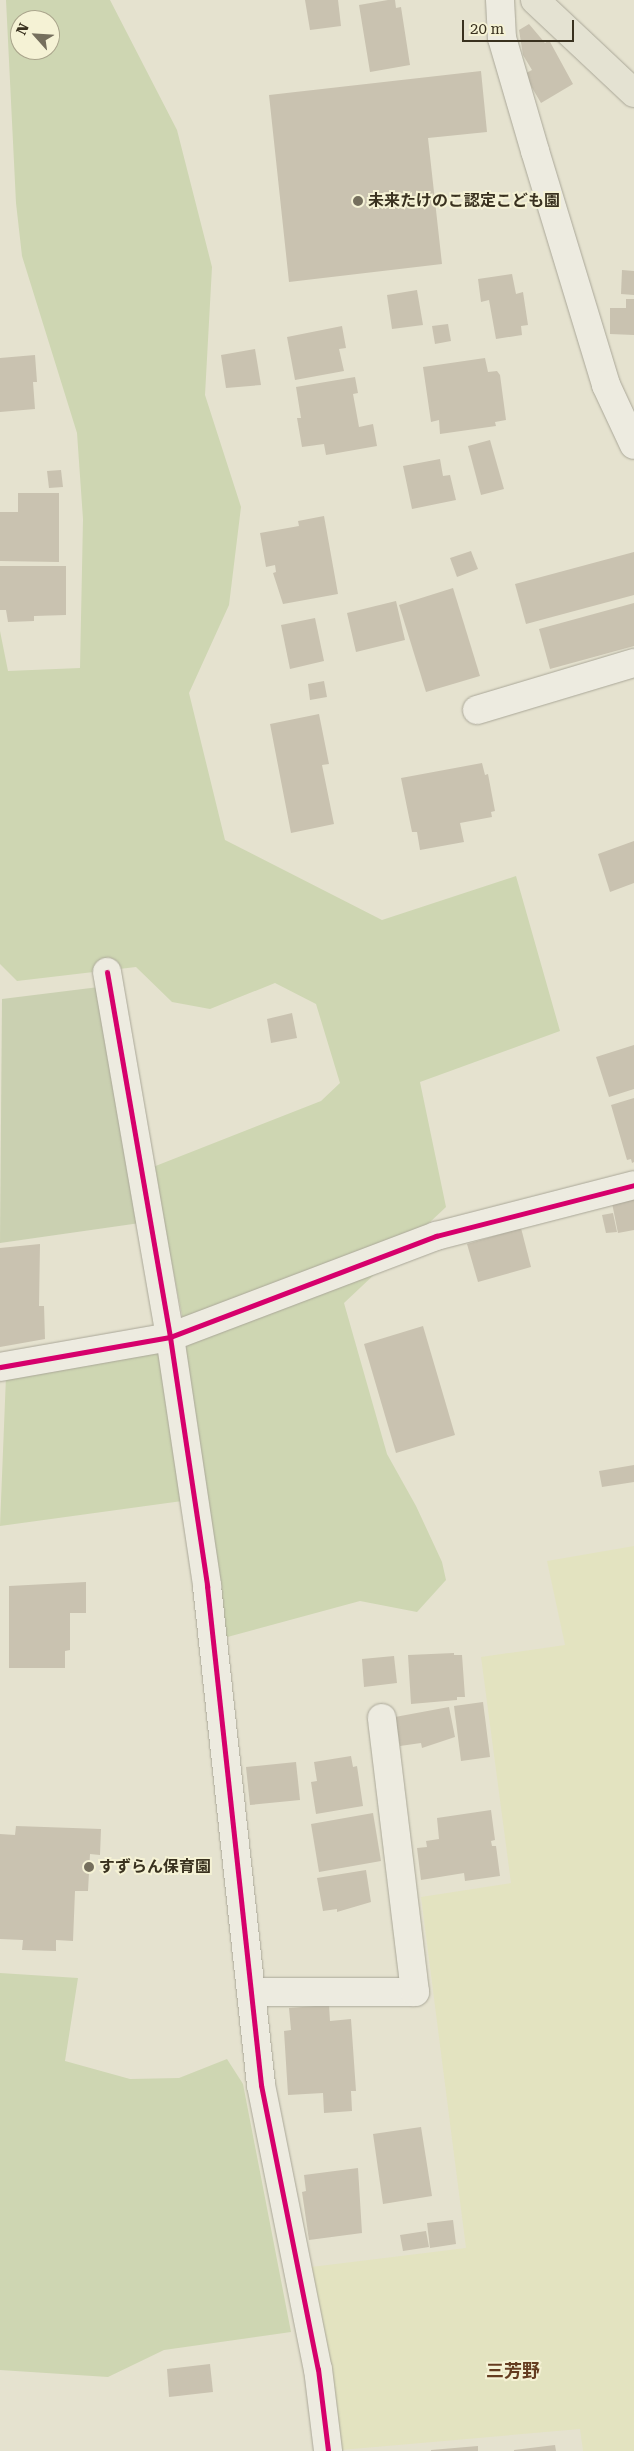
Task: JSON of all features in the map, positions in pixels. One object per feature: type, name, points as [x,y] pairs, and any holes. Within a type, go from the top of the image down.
[{"type":"main road","points":[[535,0],[634,93]]},
{"type":"street","points":[[500,0],[502,38],[540,170],[606,385],[634,445]]},
{"type":"street","points":[[477,710],[634,664]]},
{"type":"street","points":[[107,972],[170,1337],[207,1586],[253,1992],[261,2085],[318,2369],[328,2451]]},
{"type":"street","points":[[0,1367],[170,1337],[436,1236],[634,1185]]},
{"type":"street","points":[[253,1992],[416,1992],[382,1718]]},
{"type":"green space","points":[[6,0],[110,0],[177,130],[212,267],[205,395],[241,507],[229,605],[189,693],[225,840],[382,920],[516,876],[560,1031],[420,1082],[446,1207],[344,1303],[387,1454],[416,1506],[442,1562],[446,1580],[417,1612],[360,1601],[220,1639],[204,1498],[0,1526],[6,1376],[188,1346],[153,1167],[321,1101],[340,1083],[316,1004],[275,983],[210,1009],[172,1002],[136,967],[17,981],[0,964],[0,631],[8,671],[80,668],[83,519],[77,433],[22,256],[16,203]]},
{"type":"green space","points":[[107,986],[147,1222],[0,1243],[2,999]]},
{"type":"green space","points":[[634,1546],[634,2451],[583,2451],[580,2429],[341,2450],[311,2267],[466,2248],[421,1897],[511,1883],[481,1657],[565,1645],[547,1561]]},
{"type":"green space","points":[[0,1973],[78,1978],[65,2061],[130,2079],[179,2078],[227,2059],[243,2084],[291,2332],[164,2350],[108,2377],[0,2370]]},
{"type":"building","points":[[305,0],[338,0],[341,26],[310,30]]},
{"type":"building","points":[[395,0],[396,8],[401,7],[410,65],[370,72],[359,5]]},
{"type":"building","points":[[529,24],[545,43],[549,40],[573,84],[541,103],[524,74],[532,70],[523,55],[519,30]]},
{"type":"building","name":"未来たけのこ認定こども園","points":[[481,71],[487,132],[428,138],[442,264],[289,282],[269,95]]},
{"type":"building","points":[[622,270],[634,271],[634,295],[621,294]]},
{"type":"building","points":[[512,274],[516,294],[523,292],[528,325],[521,326],[522,335],[496,339],[489,300],[481,302],[478,279]]},
{"type":"building","points":[[417,290],[423,325],[392,329],[387,295]]},
{"type":"building","points":[[626,299],[634,299],[634,335],[610,334],[610,308],[626,308]]},
{"type":"building","points":[[448,324],[451,341],[435,344],[432,326]]},
{"type":"building","points":[[342,326],[346,348],[339,349],[344,371],[295,380],[287,337]]},
{"type":"building","points":[[255,349],[261,385],[226,388],[221,355]]},
{"type":"building","points":[[35,355],[37,382],[33,382],[35,409],[0,412],[0,358]]},
{"type":"building","points":[[485,358],[488,372],[497,371],[500,375],[506,420],[495,422],[496,426],[440,434],[439,420],[431,422],[423,367]]},
{"type":"building","points":[[355,377],[358,393],[353,394],[359,427],[373,424],[377,446],[326,455],[324,444],[302,447],[297,418],[301,418],[296,387]]},
{"type":"building","points":[[490,440],[504,489],[481,495],[468,446]]},
{"type":"building","points":[[440,459],[443,476],[450,475],[456,500],[412,509],[403,466]]},
{"type":"building","points":[[61,470],[63,487],[49,488],[47,471]]},
{"type":"building","points":[[18,493],[59,493],[59,562],[0,561],[0,512],[18,512]]},
{"type":"building","points":[[324,516],[338,594],[283,604],[273,573],[276,572],[275,565],[266,567],[260,533],[299,526],[298,521]]},
{"type":"building","points":[[471,551],[478,569],[457,577],[450,558]]},
{"type":"building","points":[[634,552],[634,595],[526,624],[515,584]]},
{"type":"building","points":[[0,566],[66,566],[66,615],[34,616],[34,621],[8,622],[6,610],[0,610]]},
{"type":"building","points":[[453,588],[480,676],[426,692],[399,605]]},
{"type":"building","points":[[396,601],[405,640],[356,652],[347,613]]},
{"type":"building","points":[[634,603],[634,646],[550,669],[539,629]]},
{"type":"building","points":[[315,618],[324,661],[290,669],[281,625]]},
{"type":"building","points":[[324,681],[327,697],[310,700],[308,684]]},
{"type":"building","points":[[319,714],[329,764],[322,765],[334,824],[291,833],[270,724]]},
{"type":"building","points":[[482,763],[485,775],[488,774],[495,811],[491,812],[492,817],[460,823],[464,842],[420,850],[417,832],[412,832],[401,778]]},
{"type":"building","points":[[634,841],[634,883],[610,892],[598,854]]},
{"type":"building","points":[[292,1013],[297,1038],[271,1043],[267,1019]]},
{"type":"building","points":[[634,1045],[634,1089],[609,1097],[596,1057]]},
{"type":"building","points":[[634,1098],[634,1162],[632,1163],[631,1159],[627,1160],[611,1105]]},
{"type":"building","points":[[634,1199],[634,1230],[618,1233],[612,1203]]},
{"type":"building","points":[[613,1213],[617,1232],[606,1233],[602,1215]]},
{"type":"building","points":[[521,1228],[531,1267],[478,1282],[467,1244]]},
{"type":"building","points":[[40,1244],[39,1306],[44,1306],[45,1339],[0,1347],[0,1248]]},
{"type":"building","points":[[423,1326],[455,1435],[396,1453],[364,1344]]},
{"type":"building","points":[[634,1465],[634,1482],[602,1487],[599,1471]]},
{"type":"building","points":[[86,1582],[86,1613],[70,1613],[70,1650],[65,1651],[65,1668],[9,1668],[9,1586]]},
{"type":"building","points":[[454,1653],[454,1655],[462,1655],[465,1697],[457,1697],[457,1700],[411,1704],[408,1655]]},
{"type":"building","points":[[394,1656],[397,1683],[364,1687],[362,1659]]},
{"type":"building","points":[[483,1702],[490,1757],[461,1761],[454,1706]]},
{"type":"building","points":[[449,1707],[455,1737],[422,1748],[421,1743],[400,1746],[395,1717]]},
{"type":"building","points":[[351,1756],[353,1767],[357,1766],[363,1806],[316,1814],[311,1782],[317,1781],[314,1762]]},
{"type":"building","points":[[296,1762],[300,1800],[250,1805],[246,1767]]},
{"type":"building","points":[[491,1810],[495,1840],[491,1841],[492,1846],[496,1846],[500,1876],[465,1881],[464,1873],[421,1880],[417,1848],[427,1847],[426,1841],[439,1839],[437,1818]]},
{"type":"building","points":[[373,1813],[381,1861],[319,1872],[311,1824]]},
{"type":"building","points":[[16,1826],[101,1829],[100,1855],[90,1854],[88,1891],[75,1891],[73,1941],[56,1940],[56,1951],[22,1950],[23,1940],[0,1939],[0,1834],[15,1835]]},
{"type":"building","points":[[366,1870],[371,1902],[337,1912],[337,1909],[323,1911],[317,1878]]},
{"type":"building","points":[[329,2005],[330,2021],[351,2019],[356,2091],[351,2091],[352,2111],[324,2113],[323,2093],[288,2095],[284,2031],[291,2030],[289,2008]]},
{"type":"building","points":[[421,2127],[432,2196],[383,2204],[373,2134]]},
{"type":"building","points":[[358,2168],[362,2233],[309,2240],[302,2192],[306,2191],[304,2175]]},
{"type":"building","points":[[453,2220],[456,2244],[430,2248],[427,2223]]},
{"type":"building","points":[[426,2231],[429,2247],[403,2251],[400,2235]]},
{"type":"building","points":[[210,2364],[213,2392],[169,2397],[167,2369]]},
{"type":"building","points":[[555,2445],[556,2451],[514,2451],[514,2450]]},
{"type":"building","points":[[478,2446],[478,2451],[431,2451],[431,2450]]},
{"type":"cycle path","points":[[107,972],[170,1337],[207,1586],[261,2085],[318,2369],[328,2451]]},
{"type":"cycle path","points":[[0,1367],[170,1337],[436,1236],[634,1185]]},
{"type":"place","name":"未来たけのこ認定こども園","points":[[358,201]]},
{"type":"place","name":"すずらん保育園","points":[[89,1867]]},
{"type":"district","name":"三芳野","points":[[513,2371]]}]
